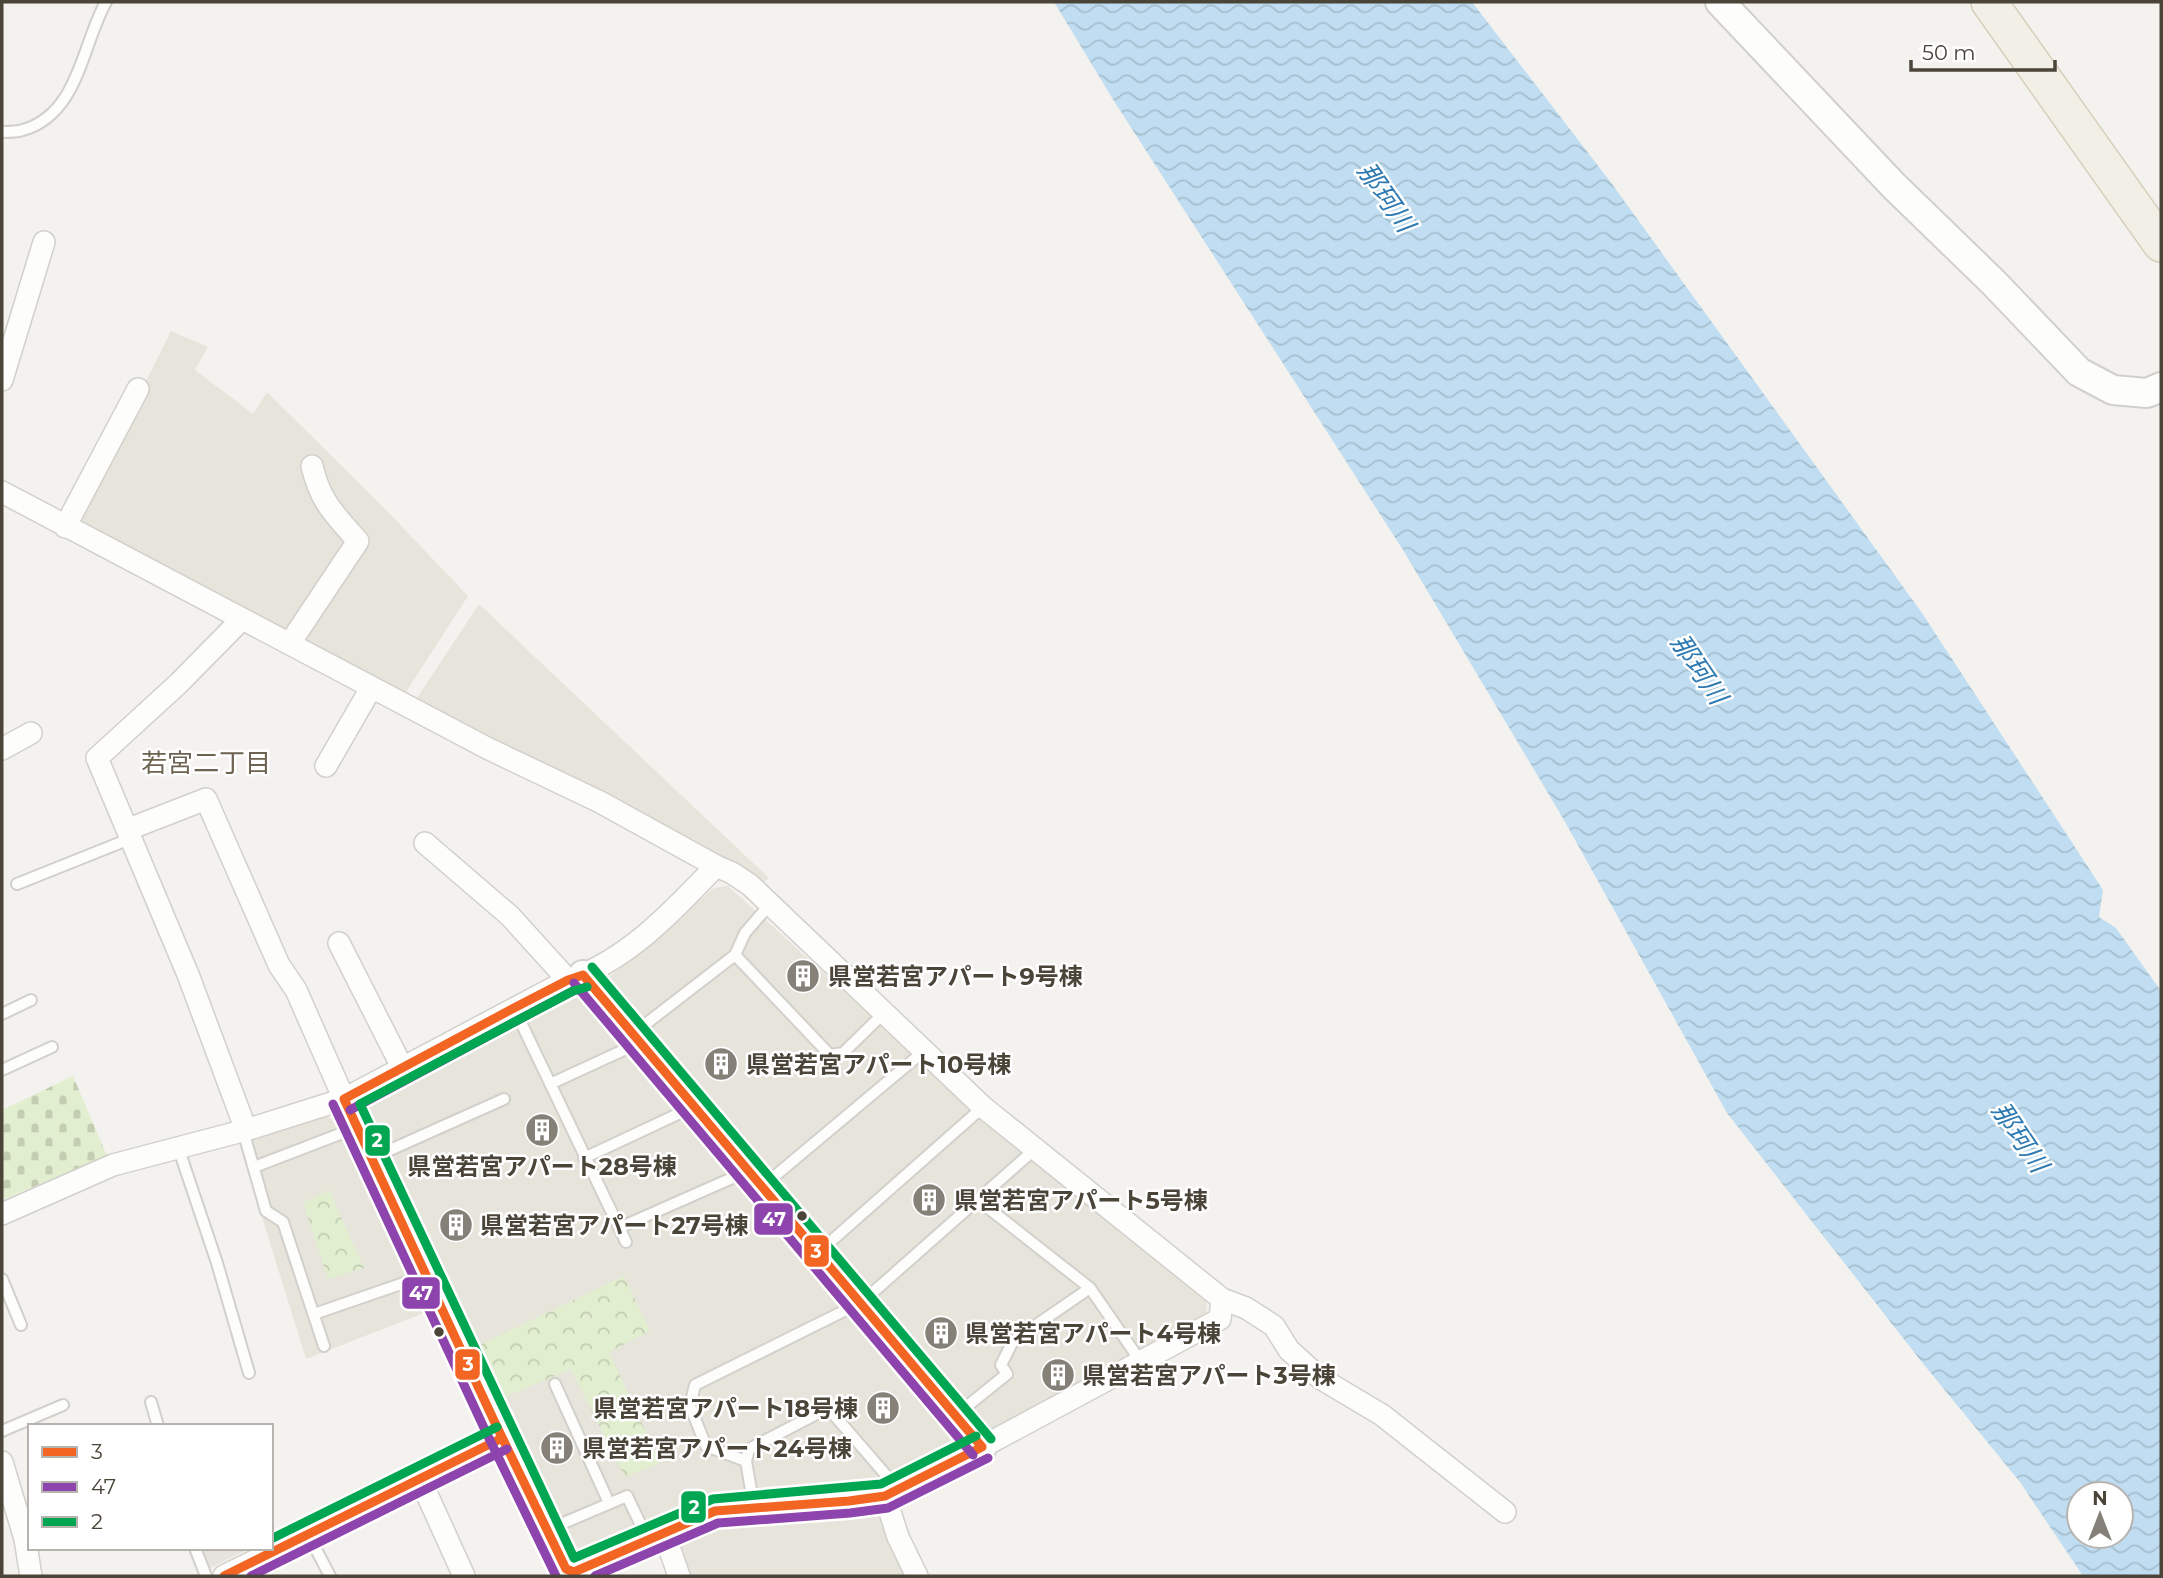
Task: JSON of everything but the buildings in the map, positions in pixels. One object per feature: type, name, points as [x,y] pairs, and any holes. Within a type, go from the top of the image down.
[{"type":"main road","points":[[1989,2],[2161,244]]},
{"type":"street","points":[[1720,2],[1894,186],[1994,283],[2079,372],[2113,390],[2147,393],[2161,387]]},
{"type":"street","points":[[2,380],[44,242]]},
{"type":"street","points":[[65,527],[138,389]]},
{"type":"street","points":[[290,643],[358,541],[323,499],[312,466]]},
{"type":"street","points":[[2,492],[371,688],[600,802],[750,885],[983,1107],[1034,1150],[1222,1299],[1246,1308],[1274,1326],[1289,1350],[1320,1378],[1381,1415],[1504,1511]]},
{"type":"street","points":[[242,619],[178,684],[97,758],[189,977],[246,1130]]},
{"type":"street","points":[[326,766],[371,688]]},
{"type":"street","points":[[2,749],[31,733]]},
{"type":"street","points":[[130,833],[206,799],[279,965],[296,990],[502,1438],[566,1569],[574,1572],[715,1511],[849,1501],[892,1493],[1220,1319],[1222,1299]]},
{"type":"street","points":[[425,843],[510,916],[638,1037],[982,1447]]},
{"type":"street","points":[[2,1213],[113,1165],[246,1130],[344,1099],[514,1008],[602,966],[657,925],[716,866]]},
{"type":"street","points":[[339,943],[402,1067]]},
{"type":"street","points":[[224,1576],[502,1438]]},
{"type":"street","points":[[2,1462],[25,1539],[31,1576]]},
{"type":"street","points":[[420,1479],[464,1576]]},
{"type":"street","points":[[892,1493],[898,1537],[917,1576]]},
{"type":"street","points":[[656,1537],[679,1576]]},
{"type":"lane","points":[[2,132],[23,130],[43,121],[62,100],[81,71],[94,26],[106,2]]},
{"type":"lane","points":[[18,884],[130,833]]},
{"type":"lane","points":[[550,1084],[638,1037],[735,955],[745,933],[770,904]]},
{"type":"lane","points":[[735,955],[830,1055],[843,1053],[884,1013]]},
{"type":"lane","points":[[2,1014],[31,1000]]},
{"type":"lane","points":[[514,1008],[626,1242]]},
{"type":"lane","points":[[2,1070],[52,1047]]},
{"type":"lane","points":[[619,1228],[757,1178],[924,1051]]},
{"type":"lane","points":[[373,1158],[504,1099]]},
{"type":"lane","points":[[584,1158],[696,1105]]},
{"type":"lane","points":[[819,1252],[983,1107]]},
{"type":"lane","points":[[254,1167],[358,1127]]},
{"type":"lane","points":[[246,1130],[246,1141],[266,1210],[283,1222],[324,1346]]},
{"type":"lane","points":[[178,1147],[217,1264],[249,1373]]},
{"type":"lane","points":[[746,1461],[706,1447],[690,1406],[695,1385],[862,1302],[1034,1150]]},
{"type":"lane","points":[[978,1200],[1090,1288],[1142,1362]]},
{"type":"lane","points":[[314,1314],[427,1275]]},
{"type":"lane","points":[[2,1279],[21,1325]]},
{"type":"lane","points":[[956,1415],[1007,1374],[1001,1365],[1013,1341],[1090,1288]]},
{"type":"lane","points":[[555,1384],[609,1503]]},
{"type":"lane","points":[[151,1402],[157,1424]]},
{"type":"lane","points":[[2,1431],[63,1405]]},
{"type":"lane","points":[[754,1507],[746,1461],[749,1449],[828,1408],[892,1493]]},
{"type":"lane","points":[[547,1530],[627,1496],[656,1537]]},
{"type":"lane","points":[[307,1534],[330,1576]]},
{"type":"lane","points":[[196,1550],[206,1576]]},
{"type":"shaded area","points":[[171,331],[208,347],[195,370],[253,414],[267,392],[468,596],[404,695],[75,523]]},
{"type":"shaded area","points":[[479,604],[769,878],[762,883],[415,701]]},
{"type":"shaded area","points":[[728,886],[977,1112],[1207,1301],[1206,1318],[992,1435],[978,1431],[607,989],[608,978],[714,888]]},
{"type":"shaded area","points":[[566,993],[585,995],[957,1431],[957,1444],[880,1488],[752,1501],[581,1558],[564,1552],[359,1108],[363,1095]]},
{"type":"shaded area","points":[[323,1115],[345,1125],[432,1310],[306,1359],[239,1143]]},
{"type":"shaded area","points":[[861,1507],[879,1512],[904,1576],[685,1576],[674,1542],[713,1521]]},
{"type":"shaded area","points":[[201,1550],[247,1550],[210,1568]]},
{"type":"green space","points":[[73,1076],[107,1156],[2,1200],[2,1110]]},
{"type":"green space","points":[[329,1190],[364,1268],[328,1279],[303,1203]]},
{"type":"green space","points":[[624,1276],[650,1331],[609,1352],[660,1463],[625,1477],[571,1369],[503,1398],[479,1345]]},
{"type":"water","name":"那珂川","points":[[1054,2],[1472,2],[1612,184],[1922,613],[2103,890],[2099,917],[2116,928],[2161,991],[2161,1576],[2083,1576],[2066,1550],[2135,1550],[2135,1480],[2065,1480],[2065,1549],[2020,1482],[1921,1361],[1727,1113],[1564,820],[1403,550],[1114,101]]},
{"type":"transit line","name":"2","points":[[592,967],[991,1439]]},
{"type":"transit line","name":"3","points":[[583,975],[982,1447]]},
{"type":"transit line","name":"3","points":[[344,1099],[514,1008],[583,975]]},
{"type":"transit line","name":"47","points":[[574,983],[973,1455]]},
{"type":"transit line","name":"47","points":[[350,1110],[573,991],[587,987]]},
{"type":"transit line","name":"2","points":[[587,987],[573,991],[360,1104],[574,1558],[713,1499],[881,1484],[976,1436]]},
{"type":"transit line","name":"3","points":[[344,1099],[566,1569],[574,1572],[715,1511],[885,1496],[982,1447]]},
{"type":"transit line","name":"47","points":[[333,1104],[556,1576]]},
{"type":"transit line","name":"2","points":[[273,1538],[497,1427]]},
{"type":"transit line","name":"3","points":[[224,1576],[502,1438]]},
{"type":"transit line","name":"47","points":[[251,1576],[507,1449]]},
{"type":"transit line","name":"47","points":[[595,1576],[718,1523],[888,1508],[988,1458]]},
{"type":"place","name":"県営若宮アパート9号棟","points":[[803,976]]},
{"type":"place","name":"県営若宮アパート10号棟","points":[[721,1064]]},
{"type":"place","name":"県営若宮アパート28号棟","points":[[542,1130]]},
{"type":"place","name":"県営若宮アパート5号棟","points":[[929,1200]]},
{"type":"place","name":"県営若宮アパート27号棟","points":[[456,1225]]},
{"type":"place","name":"県営若宮アパート4号棟","points":[[941,1333]]},
{"type":"place","name":"県営若宮アパート3号棟","points":[[1058,1375]]},
{"type":"place","name":"県営若宮アパート18号棟","points":[[883,1408]]},
{"type":"place","name":"県営若宮アパート24号棟","points":[[557,1448]]},
{"type":"district","name":"若宮二丁目","points":[[206,763]]}]
